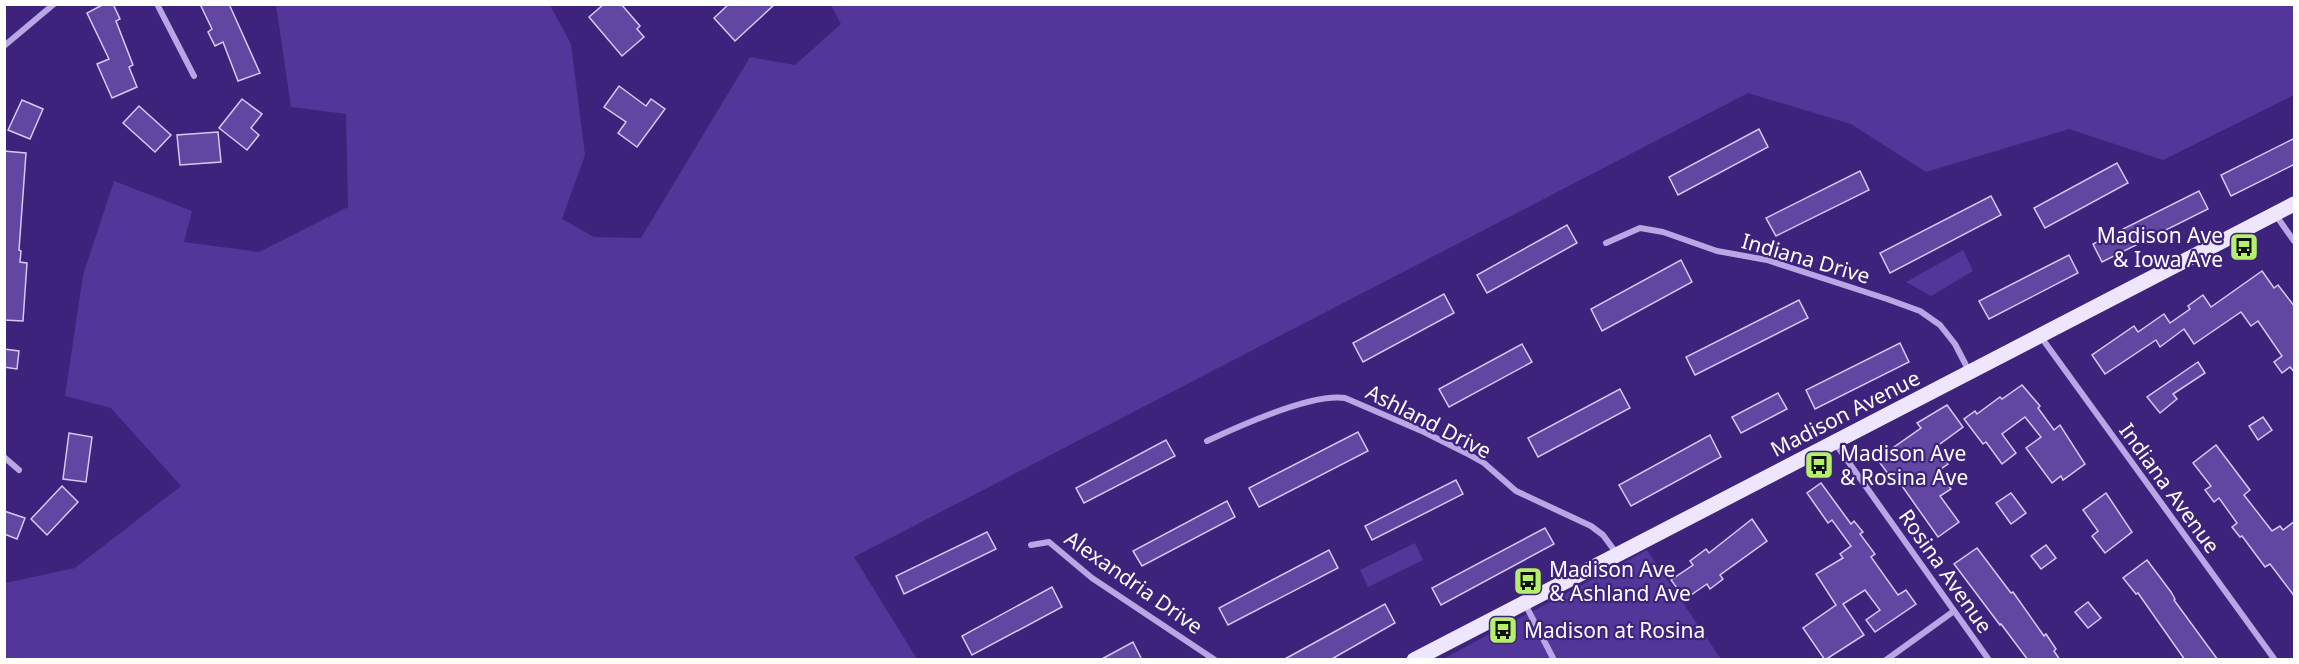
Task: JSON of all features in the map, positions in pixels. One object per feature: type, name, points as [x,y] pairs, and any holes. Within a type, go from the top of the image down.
[{"type":"main road","name":"Madison Avenue","points":[[1414,660],[2295,204]]},
{"type":"street","points":[[4,46],[54,4]]},
{"type":"street","points":[[157,4],[194,76]]},
{"type":"street","points":[[2275,214],[2295,241]]},
{"type":"street","name":"Indiana Drive","points":[[1606,243],[1640,228],[1663,232],[1717,251],[1767,260],[1887,299],[1920,311],[1940,326],[1955,344],[1969,372]]},
{"type":"street","name":"Indiana Avenue","points":[[2040,335],[2275,660]]},
{"type":"street","name":"Ashland Drive","points":[[1207,441],[1308,402],[1335,397],[1345,398],[1424,432],[1484,463],[1516,492],[1591,526],[1603,535],[1617,554]]},
{"type":"street","name":"Rosina Avenue","points":[[1835,442],[1989,660]]},
{"type":"street","points":[[4,457],[19,470]]},
{"type":"street","name":"Alexandria Drive","points":[[1031,545],[1049,542],[1092,578],[1215,660]]},
{"type":"street","points":[[1524,603],[1554,660]]},
{"type":"street","points":[[1886,660],[1954,611]]},
{"type":"shaded area","points":[[276,5],[550,5],[571,44],[585,155],[562,219],[594,237],[641,238],[750,57],[795,65],[841,24],[831,5],[2294,5],[2294,95],[2163,160],[2069,129],[1926,172],[1851,124],[1748,93],[854,557],[917,659],[5,659],[5,583],[75,568],[181,486],[111,408],[65,396],[83,275],[114,181],[192,211],[184,242],[259,252],[348,207],[346,114],[291,107]]},
{"type":"shaded area","points":[[1963,250],[1973,271],[1931,296],[1906,282]]},
{"type":"shaded area","points":[[1415,543],[1423,560],[1368,587],[1360,570]]},
{"type":"shaded area","points":[[1647,550],[1721,659],[1441,660]]},
{"type":"building","points":[[104,4],[113,4],[120,19],[116,21],[133,65],[129,67],[137,87],[112,98],[97,64],[109,59],[87,13]]},
{"type":"building","points":[[200,4],[229,4],[260,73],[238,81],[223,42],[215,46],[208,32],[212,29]]},
{"type":"building","points":[[604,4],[621,4],[640,26],[637,29],[644,37],[622,56],[589,17]]},
{"type":"building","points":[[729,4],[775,4],[735,41],[714,18]]},
{"type":"building","points":[[619,86],[646,106],[651,99],[665,109],[637,147],[618,133],[626,122],[604,107]]},
{"type":"building","points":[[242,99],[262,114],[251,128],[259,135],[247,150],[219,128]]},
{"type":"building","points":[[22,100],[43,109],[30,139],[8,130]]},
{"type":"building","points":[[139,106],[171,135],[155,152],[123,123]]},
{"type":"building","points":[[1759,129],[1768,147],[1678,195],[1669,177]]},
{"type":"building","points":[[218,132],[221,162],[180,165],[177,135]]},
{"type":"building","points":[[2295,138],[2295,164],[2231,196],[2221,175]]},
{"type":"building","points":[[4,151],[26,153],[19,250],[21,251],[20,262],[27,263],[23,321],[4,320]]},
{"type":"building","points":[[2117,163],[2128,183],[2045,228],[2034,208]]},
{"type":"building","points":[[1860,171],[1869,190],[1776,236],[1766,218]]},
{"type":"building","points":[[2199,191],[2208,209],[2102,262],[2093,244]]},
{"type":"building","points":[[1991,196],[2001,215],[1890,273],[1880,253]]},
{"type":"building","points":[[1567,225],[1577,243],[1487,293],[1477,275]]},
{"type":"building","points":[[2069,255],[2078,273],[1989,319],[1979,301]]},
{"type":"building","points":[[1681,260],[1692,282],[1602,331],[1591,309]]},
{"type":"building","points":[[2262,271],[2274,288],[2278,285],[2295,307],[2295,373],[2290,367],[2282,373],[2274,362],[2282,356],[2258,321],[2251,326],[2241,312],[2194,344],[2184,329],[2160,347],[2156,340],[2105,374],[2092,355],[2134,326],[2138,332],[2164,314],[2170,323],[2190,309],[2188,306],[2203,295],[2211,307]]},
{"type":"building","points":[[1444,294],[1454,313],[1363,362],[1353,343]]},
{"type":"building","points":[[1799,300],[1808,318],[1695,375],[1686,357]]},
{"type":"building","points":[[1900,343],[1909,362],[1815,409],[1806,390]]},
{"type":"building","points":[[1522,344],[1532,362],[1449,407],[1439,389]]},
{"type":"building","points":[[4,349],[19,351],[17,369],[4,367]]},
{"type":"building","points":[[2198,362],[2205,373],[2173,394],[2177,399],[2160,413],[2147,397]]},
{"type":"building","points":[[2022,385],[2040,406],[2038,408],[2054,430],[2060,425],[2085,464],[2063,480],[2061,476],[2052,483],[2026,448],[2041,437],[2025,417],[2002,434],[2016,453],[2002,464],[1986,442],[1983,444],[1964,419],[1975,411],[1977,414],[2000,397],[2002,399]]},
{"type":"building","points":[[1620,389],[1630,408],[1538,457],[1528,438]]},
{"type":"building","points":[[1778,393],[1787,409],[1741,433],[1732,417]]},
{"type":"building","points":[[1947,405],[1963,427],[1936,447],[1948,464],[1938,471],[1951,489],[1940,496],[1959,522],[1938,537],[1895,476],[1892,479],[1877,459],[1921,428],[1917,423]]},
{"type":"building","points":[[2263,417],[2272,430],[2258,440],[2249,426]]},
{"type":"building","points":[[1358,432],[1368,451],[1259,507],[1249,488]]},
{"type":"building","points":[[69,433],[92,437],[86,482],[63,479]]},
{"type":"building","points":[[1710,435],[1721,457],[1631,506],[1619,485]]},
{"type":"building","points":[[1166,440],[1175,456],[1084,503],[1076,488]]},
{"type":"building","points":[[2216,445],[2250,490],[2244,495],[2272,531],[2280,526],[2283,530],[2295,521],[2295,597],[2270,564],[2265,567],[2242,536],[2240,537],[2232,527],[2237,523],[2219,498],[2214,502],[2205,490],[2211,486],[2193,463]]},
{"type":"building","points":[[1456,480],[1463,494],[1372,540],[1365,526]]},
{"type":"building","points":[[1821,483],[1851,524],[1854,521],[1863,532],[1860,534],[1875,554],[1871,557],[1898,595],[1906,590],[1916,604],[1875,632],[1866,620],[1880,610],[1865,590],[1843,604],[1864,635],[1825,660],[1803,628],[1836,605],[1816,574],[1843,558],[1840,554],[1851,546],[1832,520],[1828,523],[1807,493]]},
{"type":"building","points":[[62,486],[78,502],[47,535],[31,519]]},
{"type":"building","points":[[2011,493],[2026,513],[2011,524],[1996,503]]},
{"type":"building","points":[[2106,493],[2132,532],[2105,553],[2092,536],[2098,531],[2083,510]]},
{"type":"building","points":[[1227,501],[1235,517],[1142,566],[1133,551]]},
{"type":"building","points":[[4,511],[25,518],[17,539],[4,534]]},
{"type":"building","points":[[1752,519],[1767,541],[1720,575],[1723,579],[1710,589],[1707,584],[1685,599],[1671,580],[1693,565],[1690,561],[1706,549],[1709,553]]},
{"type":"building","points":[[1545,528],[1554,544],[1441,605],[1432,588]]},
{"type":"building","points":[[987,532],[996,549],[904,594],[896,576]]},
{"type":"building","points":[[2046,545],[2056,558],[2041,569],[2031,556]]},
{"type":"building","points":[[1977,548],[2011,593],[2013,592],[2044,636],[2046,634],[2060,660],[2028,660],[1954,564]]},
{"type":"building","points":[[1329,550],[1338,568],[1228,625],[1219,608]]},
{"type":"building","points":[[2147,560],[2218,660],[2185,660],[2138,593],[2136,594],[2123,578]]},
{"type":"building","points":[[1052,587],[1062,607],[972,655],[962,636]]},
{"type":"building","points":[[2088,602],[2101,618],[2088,628],[2075,612]]},
{"type":"building","points":[[1385,604],[1395,623],[1330,660],[1283,660]]},
{"type":"building","points":[[1133,642],[1142,660],[1100,660]]},
{"type":"place","name":"Madison Ave & Iowa Ave","points":[[2244,247]]},
{"type":"place","name":"Madison Ave & Rosina Ave","points":[[1819,465]]},
{"type":"place","name":"Madison Ave & Ashland Ave","points":[[1528,581]]},
{"type":"place","name":"Madison at Rosina","points":[[1503,630]]}]
